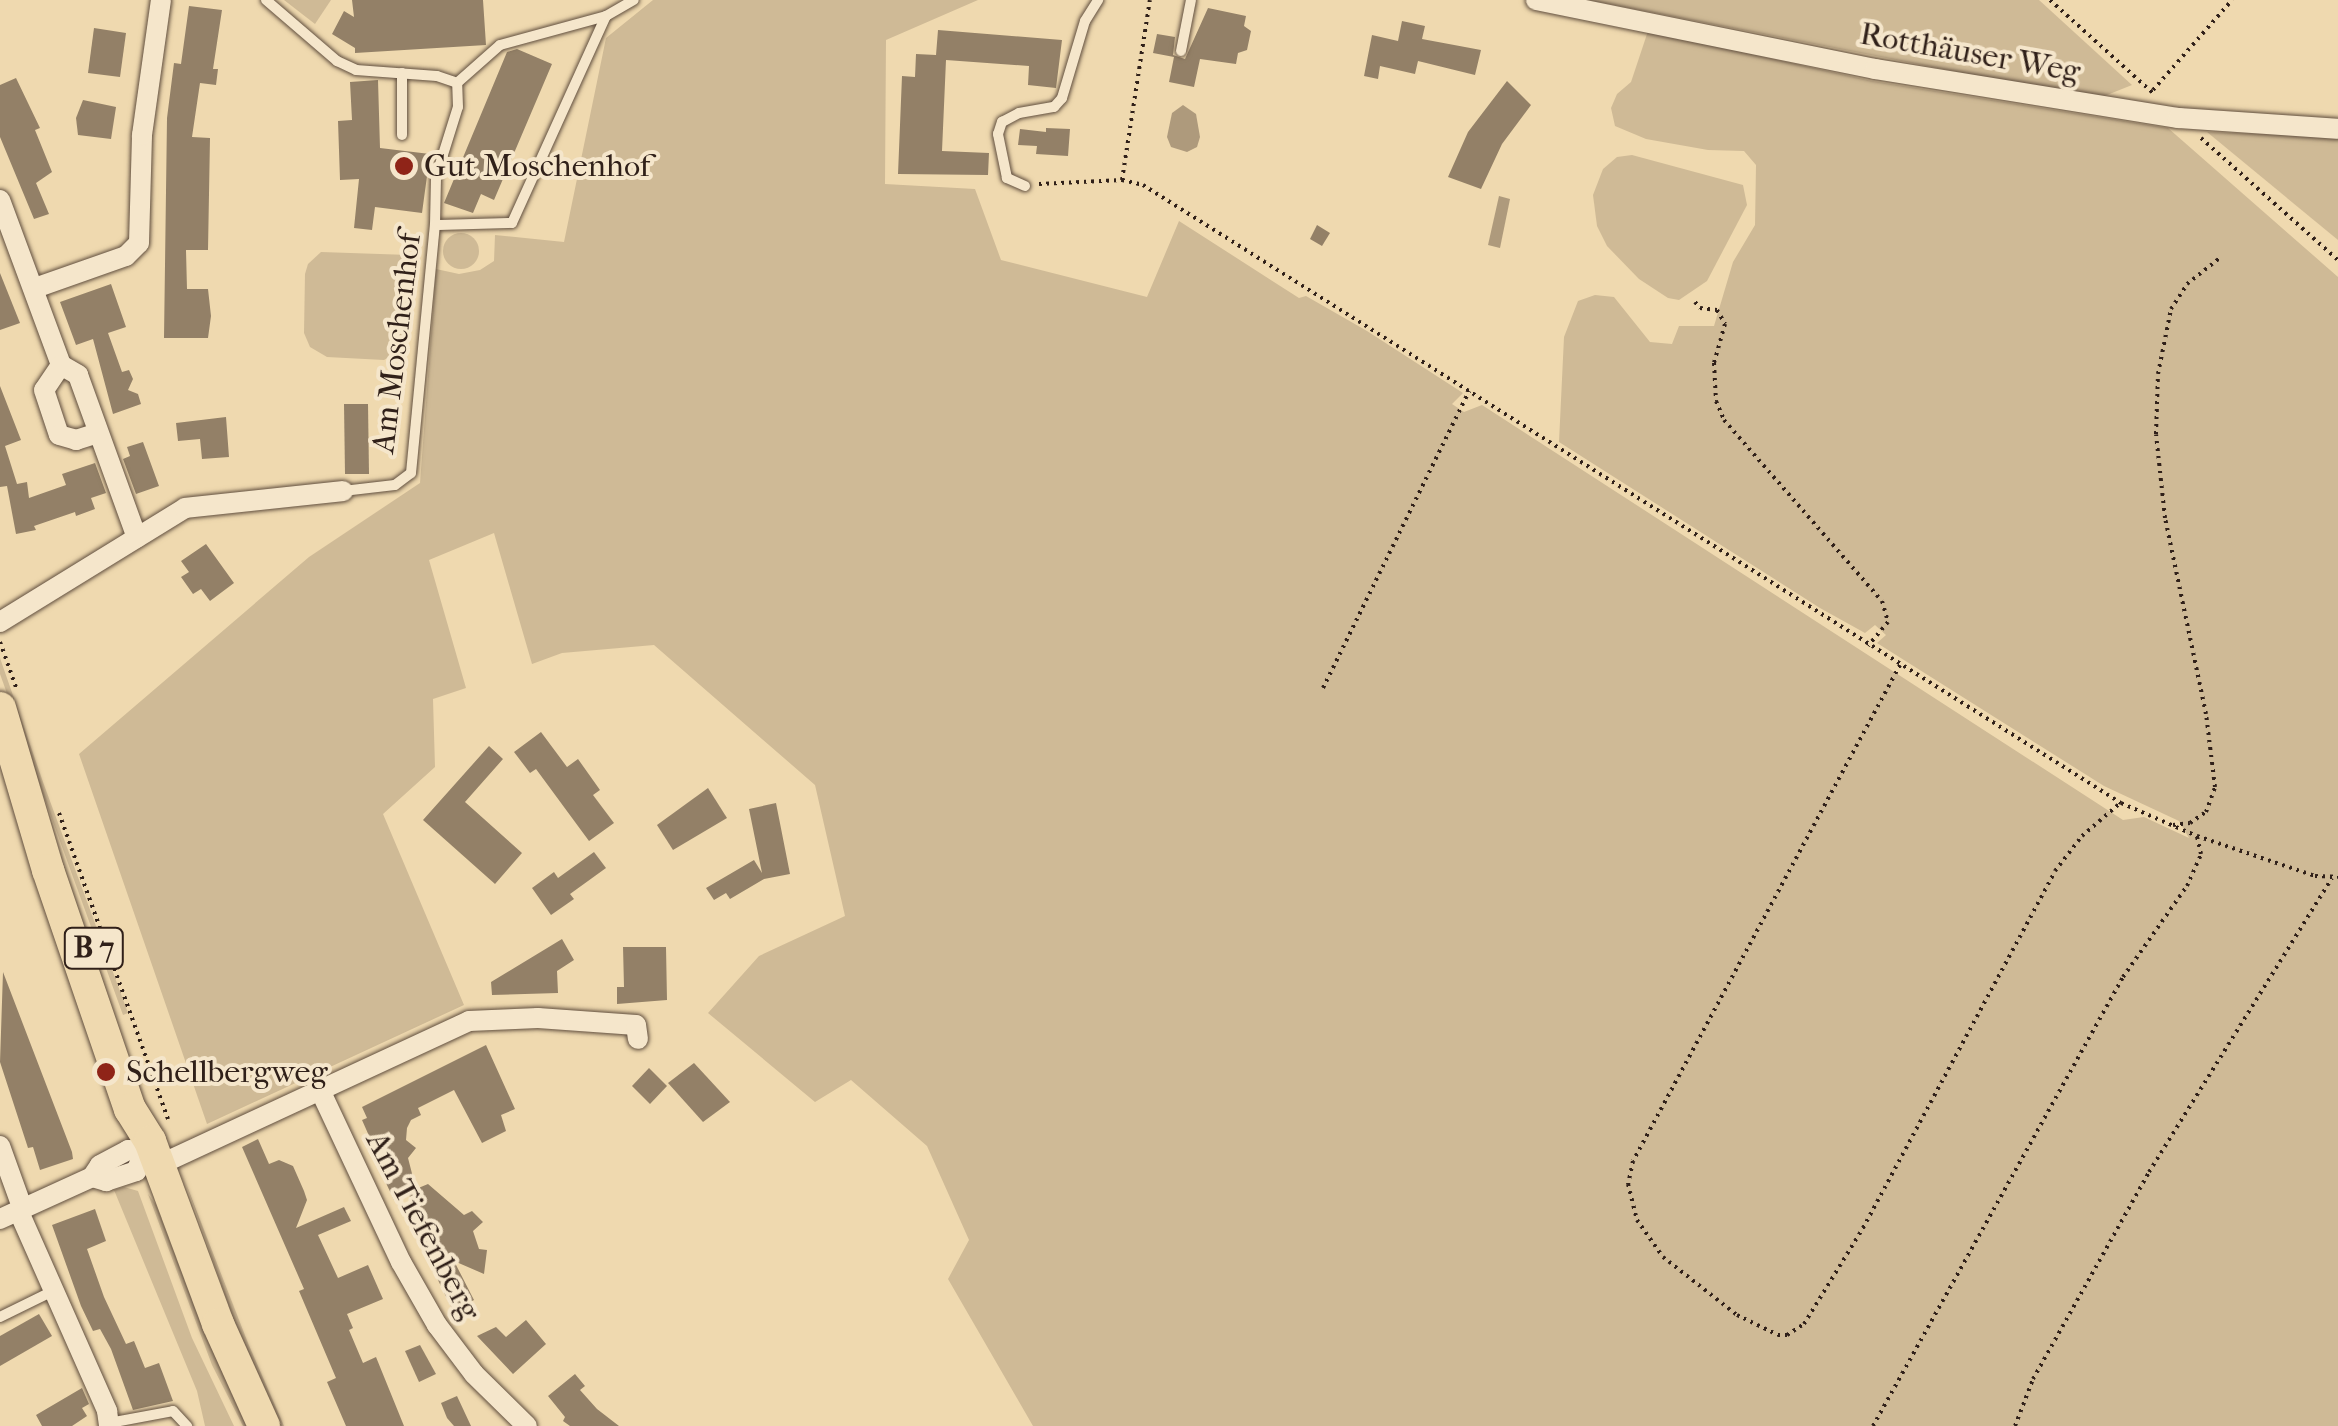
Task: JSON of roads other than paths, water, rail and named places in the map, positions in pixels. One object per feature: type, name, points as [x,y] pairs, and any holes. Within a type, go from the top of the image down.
[{"type":"main road","name":"B 7","points":[[9,702],[18,761],[48,870],[100,1028],[130,1109],[158,1154],[218,1324],[264,1426]]},
{"type":"street","points":[[35,288],[126,256],[139,243],[142,134],[161,0]]},
{"type":"street","name":"Rotthäuser Weg","points":[[1536,0],[1876,69],[2178,118],[2338,130]]},
{"type":"street","points":[[0,200],[61,365],[78,375],[136,538]]},
{"type":"street","points":[[61,365],[44,390],[59,435],[76,440],[98,433]]},
{"type":"street","name":"Am Moschenhof","points":[[0,622],[185,508],[343,492]]},
{"type":"street","points":[[14,1213],[92,1177],[100,1165],[128,1150],[158,1154],[320,1090],[431,1037],[487,1016],[636,1025],[638,1039]]},
{"type":"street","name":"Am Tiefenberg","points":[[320,1090],[401,1262],[437,1325],[474,1374],[527,1426]]},
{"type":"street","points":[[0,1146],[14,1213],[54,1291],[109,1425]]},
{"type":"lane","points":[[266,0],[337,61],[356,70],[457,83]]},
{"type":"lane","points":[[457,83],[500,45],[606,16],[634,0]]},
{"type":"lane","points":[[1025,186],[1007,178],[998,134],[1002,122],[1018,113],[1054,107],[1062,98],[1085,21],[1098,0]]},
{"type":"lane","points":[[1181,51],[1191,0]]},
{"type":"lane","name":"Am Moschenhof","points":[[343,492],[395,485],[411,473],[435,225],[512,224],[606,16]]},
{"type":"lane","points":[[402,73],[402,134]]},
{"type":"lane","points":[[435,225],[436,177],[458,107],[457,83]]},
{"type":"lane","points":[[0,1317],[54,1291]]},
{"type":"lane","points":[[109,1425],[173,1412],[187,1426]]},
{"type":"place","name":"Gut Moschenhof","points":[[404,166]]},
{"type":"place","name":"Schellbergweg","points":[[106,1072]]}]
